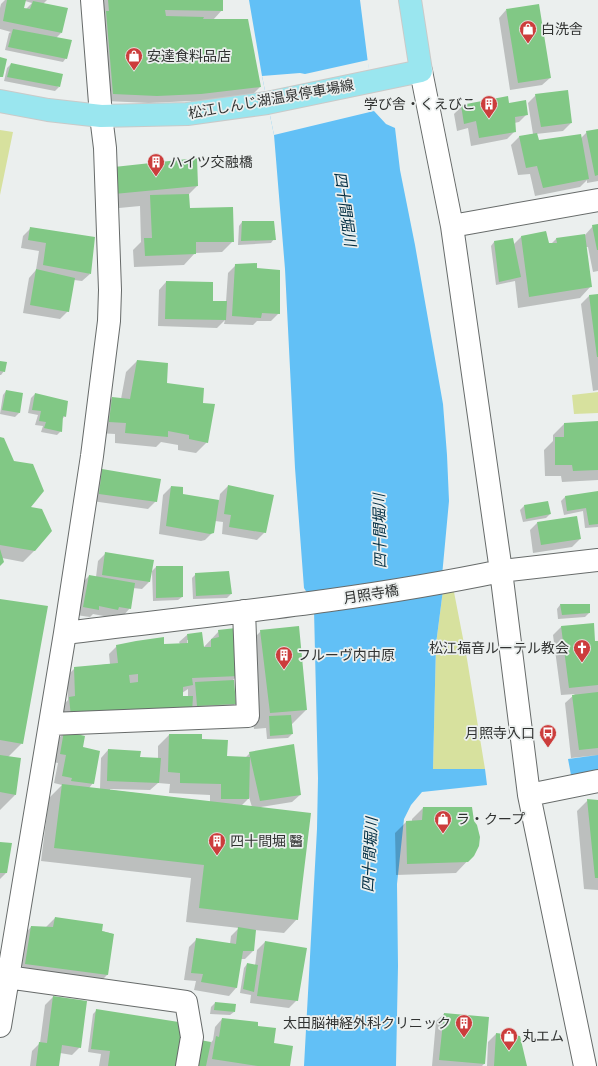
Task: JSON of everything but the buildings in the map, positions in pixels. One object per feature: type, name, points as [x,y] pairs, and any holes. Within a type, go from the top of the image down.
[{"type":"main road","points":[[410,0],[421,72]]},
{"type":"main road","name":"松江しんじ湖温泉停車場線","points":[[0,101],[48,110],[101,116],[187,114],[267,103],[421,72]]},
{"type":"street","points":[[0,1026],[65,633],[92,456],[109,321],[110,290],[106,148],[101,116],[92,0]]},
{"type":"street","points":[[421,72],[452,226],[501,571],[529,795],[585,1066]]},
{"type":"street","points":[[452,226],[598,200]]},
{"type":"street","name":"月照寺橋","points":[[65,633],[293,605],[450,582],[501,571],[598,560]]},
{"type":"street","points":[[50,724],[248,716],[244,611]]},
{"type":"street","points":[[529,795],[598,781]]},
{"type":"street","points":[[7,977],[186,1002],[192,1037],[187,1066]]},
{"type":"green space","points":[[0,130],[13,132],[0,195]]},
{"type":"green space","points":[[598,392],[598,413],[574,414],[572,395]]},
{"type":"green space","points":[[443,590],[454,592],[467,659],[485,769],[433,769],[436,644]]},
{"type":"water","name":"四十間堀川","points":[[249,0],[360,0],[374,111],[386,124],[395,128],[400,170],[443,404],[449,501],[442,576],[443,590],[436,644],[433,769],[485,769],[487,785],[422,792],[411,805],[404,819],[397,884],[398,966],[396,1066],[304,1066],[317,829],[318,778],[314,610],[309,596],[304,588],[295,468],[285,269],[274,135]]},
{"type":"water","points":[[598,755],[598,772],[571,775],[568,759]]},
{"type":"pier","points":[[368,60],[374,111],[274,135],[262,76],[300,73],[305,74]]},
{"type":"place","name":"白洗舎","points":[[528,44]]},
{"type":"place","name":"安達食料品店","points":[[134,71]]},
{"type":"place","name":"学び舎・くえびこ","points":[[489,119]]},
{"type":"place","name":"ハイツ交融橋","points":[[156,177]]},
{"type":"place","name":"松江福音ルーテル教会","points":[[582,663]]},
{"type":"place","name":"フルーヴ内中原","points":[[284,670]]},
{"type":"place","name":"月照寺入口","points":[[548,748]]},
{"type":"place","name":"ラ・クープ","points":[[443,834]]},
{"type":"place","name":"四十間堀 醫","points":[[217,856]]},
{"type":"place","name":"太田脳神経外科クリニック","points":[[464,1038]]},
{"type":"place","name":"丸エム","points":[[509,1051]]}]
